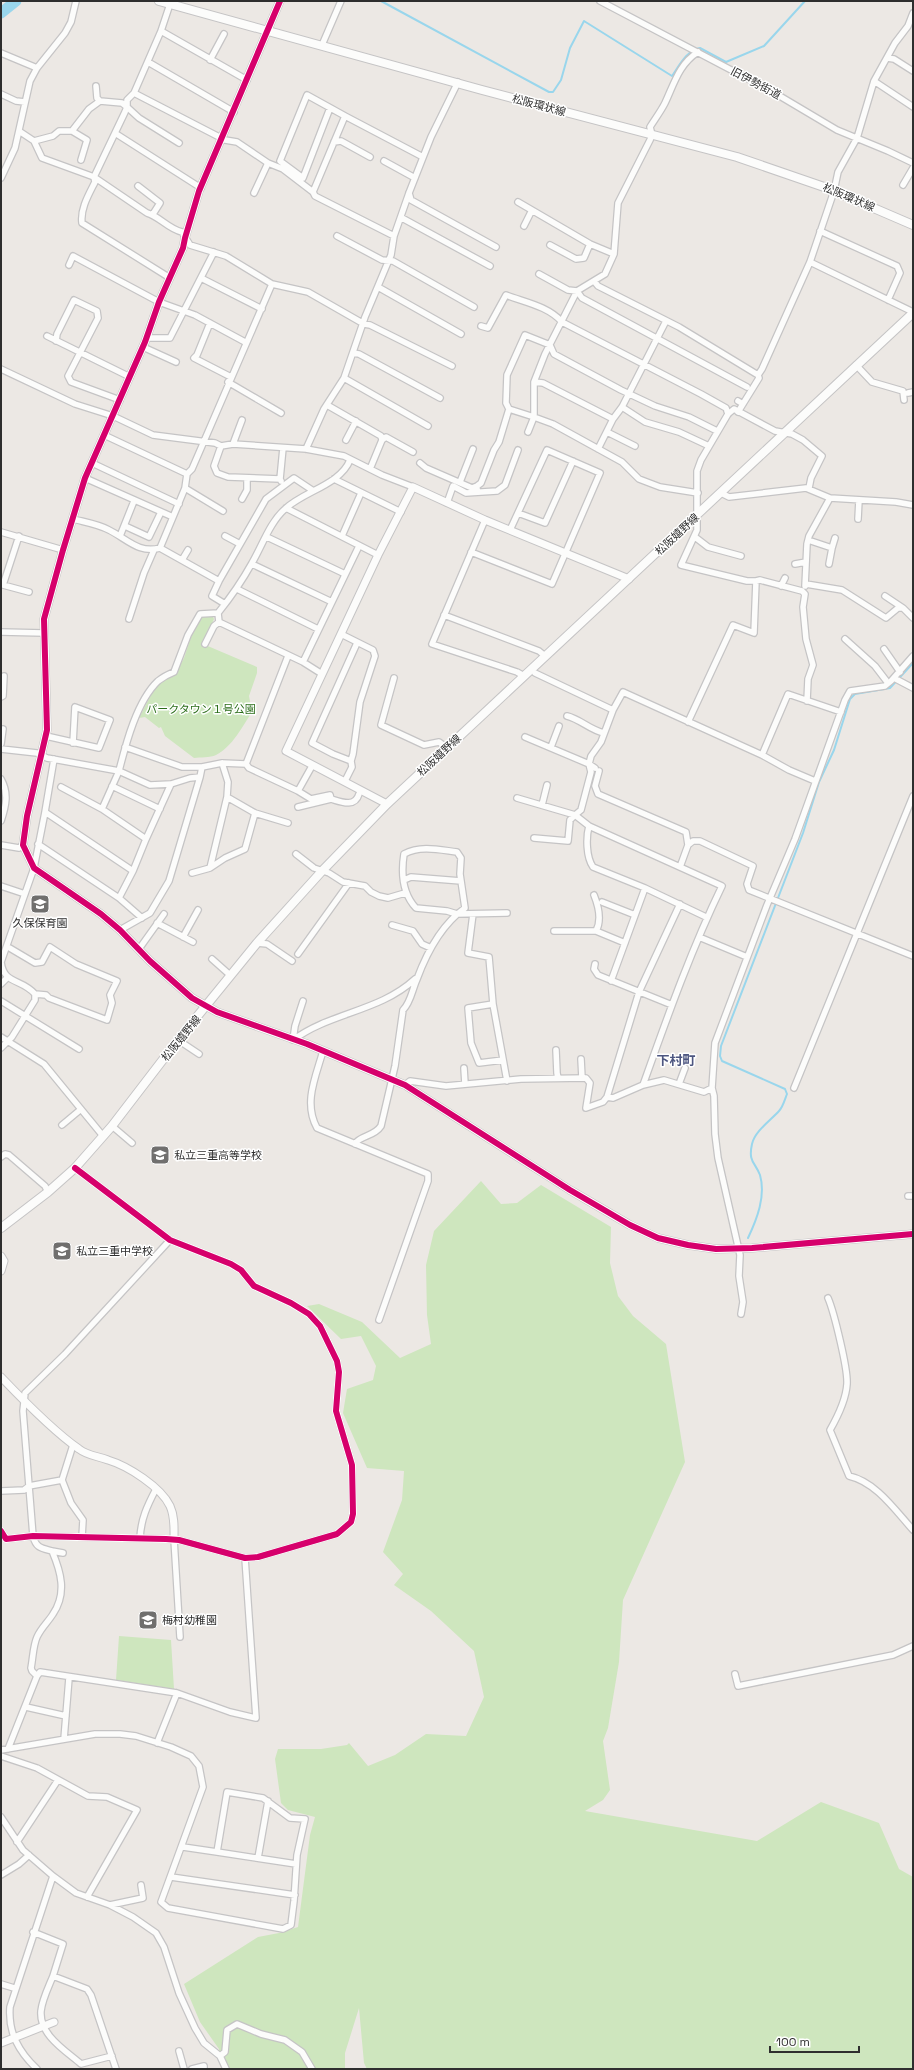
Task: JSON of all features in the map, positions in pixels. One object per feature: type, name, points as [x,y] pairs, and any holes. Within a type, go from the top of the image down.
[{"type":"main road","name":"松阪環状線","points":[[159,1],[737,157],[834,191],[913,225]]},
{"type":"main road","name":"松阪嬉野線","points":[[1,1228],[48,1192],[74,1168],[112,1126],[178,1040],[257,943],[322,871],[387,804],[913,313]]},
{"type":"street","points":[[1,178],[15,148],[30,81],[37,68],[65,33],[71,22],[76,1]]},
{"type":"street","points":[[280,1],[201,188],[185,238],[184,248],[159,302],[147,338],[85,478],[63,550],[44,619],[46,736],[27,816],[23,846],[34,868],[101,914],[120,930],[186,994],[217,1012],[323,1051],[392,1079],[630,1226],[670,1242],[716,1250],[913,1234]]},
{"type":"street","points":[[322,45],[342,1]]},
{"type":"street","name":"旧伊勢街道","points":[[600,1],[773,92],[837,130],[913,164]]},
{"type":"street","points":[[170,4],[162,31],[134,93],[127,100],[127,107],[94,177],[95,182],[86,200],[81,219],[82,224],[170,278]]},
{"type":"street","points":[[738,412],[741,403],[759,378],[758,374],[762,369],[810,262],[834,191],[838,172],[857,138],[874,81],[895,43],[911,28],[913,13]]},
{"type":"street","points":[[162,31],[247,80]]},
{"type":"street","points":[[210,60],[224,34]]},
{"type":"street","points":[[528,432],[534,417],[534,382],[550,345],[577,291],[605,274],[614,254],[618,203],[652,135],[650,127],[664,104],[683,66],[690,57],[698,52]]},
{"type":"street","points":[[1,53],[37,68]]},
{"type":"street","points":[[887,58],[894,59],[913,71]]},
{"type":"street","points":[[148,62],[234,112]]},
{"type":"street","points":[[874,81],[913,107]]},
{"type":"street","points":[[306,449],[327,405],[344,378],[364,324],[365,317],[389,261],[394,236],[402,218],[408,193],[458,82]]},
{"type":"street","points":[[666,84],[672,86]]},
{"type":"street","points":[[96,86],[97,98],[100,101]]},
{"type":"street","points":[[134,93],[222,137],[237,142],[268,163],[283,169],[313,192],[315,196],[394,236]]},
{"type":"street","points":[[1,94],[16,101],[25,102]]},
{"type":"street","points":[[330,108],[303,178],[280,161],[307,95],[423,158]]},
{"type":"street","points":[[72,131],[88,109],[100,101],[122,103],[139,118],[179,142]]},
{"type":"street","points":[[313,192],[345,116]]},
{"type":"street","points":[[19,131],[34,141],[42,158],[94,177],[147,213],[153,214],[163,223],[176,231],[182,232],[190,245],[226,256],[272,284],[308,292],[364,324],[370,325],[452,366]]},
{"type":"street","points":[[34,141],[53,136],[58,131],[72,131],[88,140],[81,160]]},
{"type":"street","points":[[118,135],[201,188]]},
{"type":"street","points":[[334,142],[341,141],[370,157]]},
{"type":"street","points":[[384,160],[415,178]]},
{"type":"street","points":[[1,161],[8,164]]},
{"type":"street","points":[[254,193],[268,163]]},
{"type":"street","points":[[903,185],[913,168]]},
{"type":"street","points":[[138,186],[160,203],[153,214]]},
{"type":"street","points":[[408,193],[411,200],[496,247]]},
{"type":"street","points":[[518,202],[590,244],[614,254]]},
{"type":"street","points":[[524,226],[532,210]]},
{"type":"street","points":[[402,218],[490,266]]},
{"type":"street","points":[[820,231],[897,266],[900,273],[888,300]]},
{"type":"street","points":[[337,236],[382,260],[393,261],[474,307]]},
{"type":"street","points":[[550,245],[576,259],[584,258],[590,244]]},
{"type":"street","points":[[147,338],[170,338],[214,252]]},
{"type":"street","points":[[70,265],[73,256],[159,302],[210,323],[246,342]]},
{"type":"street","points":[[810,262],[913,313]]},
{"type":"street","points":[[539,274],[568,290],[577,291],[582,298],[747,387]]},
{"type":"street","points":[[201,278],[262,309]]},
{"type":"street","points":[[594,281],[598,286],[666,321],[758,374]]},
{"type":"street","points":[[160,548],[185,488],[187,474],[192,469],[272,284]]},
{"type":"street","points":[[378,287],[461,334]]},
{"type":"street","points":[[481,326],[488,328],[506,295],[521,298],[556,315],[562,322],[642,365],[714,401],[726,408],[728,414]]},
{"type":"street","points":[[56,341],[57,334],[74,300],[97,311],[98,318],[68,376],[70,382],[120,400]]},
{"type":"street","points":[[598,449],[613,419],[622,407],[628,391],[666,321]]},
{"type":"street","points":[[210,323],[197,355],[194,358],[230,379],[281,413]]},
{"type":"street","points":[[698,493],[660,488],[639,478],[622,462],[598,449],[534,417],[509,408],[506,403],[507,375],[522,338],[525,335],[530,336],[550,345],[554,354],[621,390],[628,391],[655,406],[689,417],[717,431]]},
{"type":"street","points":[[47,336],[130,377]]},
{"type":"street","points":[[143,347],[176,362]]},
{"type":"street","points":[[353,353],[359,354],[440,398]]},
{"type":"street","points":[[856,365],[872,382],[903,390],[904,400]]},
{"type":"street","points":[[1,369],[75,404],[113,416],[153,434],[216,443],[221,446],[233,444],[306,449],[344,456],[485,520],[629,579]]},
{"type":"street","points":[[344,378],[428,426]]},
{"type":"street","points":[[534,382],[543,383],[613,419]]},
{"type":"street","points":[[327,405],[382,436],[382,440]]},
{"type":"street","points":[[622,407],[645,422],[679,432],[709,446]]},
{"type":"street","points":[[420,463],[426,468],[472,488],[477,486],[481,483],[494,450],[499,442],[509,408]]},
{"type":"street","points":[[803,592],[760,580],[747,581],[681,565],[695,537],[698,514],[697,471],[701,460],[717,431],[728,414],[734,409],[775,431],[785,432],[803,440],[822,456],[811,478],[809,488]]},
{"type":"street","points":[[233,444],[242,420]]},
{"type":"street","points":[[346,440],[356,421]]},
{"type":"street","points":[[607,432],[635,446]]},
{"type":"street","points":[[104,435],[187,474]]},
{"type":"street","points":[[370,469],[382,440],[386,437],[413,452]]},
{"type":"street","points":[[221,446],[214,466],[217,473],[228,477],[280,479]]},
{"type":"street","points":[[283,448],[280,479],[284,485]]},
{"type":"street","points":[[460,482],[473,449]]},
{"type":"street","points":[[447,503],[453,486],[466,493],[497,491],[505,485],[518,450]]},
{"type":"street","points":[[471,552],[552,584],[564,553],[600,473],[547,450],[510,530]]},
{"type":"street","points":[[102,809],[119,771],[125,747],[136,718],[150,690],[159,680],[174,672],[188,635],[200,614],[218,613],[226,604],[252,564],[279,515],[286,508],[312,490],[334,479],[348,465],[350,460]]},
{"type":"street","points":[[518,513],[545,523],[573,461]]},
{"type":"street","points":[[92,463],[178,504]]},
{"type":"street","points":[[85,478],[173,517]]},
{"type":"street","points":[[242,499],[247,490],[246,478]]},
{"type":"street","points":[[226,604],[212,596],[219,581],[266,500],[294,478],[312,490]]},
{"type":"street","points":[[334,479],[401,512]]},
{"type":"street","points":[[477,486],[477,493]]},
{"type":"street","points":[[387,804],[345,781],[312,766],[286,751],[378,555],[413,487]]},
{"type":"street","points":[[185,488],[223,511]]},
{"type":"street","points":[[720,494],[729,497],[809,488],[830,498],[913,505]]},
{"type":"street","points":[[342,536],[361,493]]},
{"type":"street","points":[[807,701],[808,679],[813,665],[806,639],[803,592],[806,584],[808,540],[830,498]]},
{"type":"street","points":[[858,519],[859,500]]},
{"type":"street","points":[[120,536],[134,501]]},
{"type":"street","points":[[286,508],[378,555]]},
{"type":"street","points":[[125,526],[149,537],[161,512]]},
{"type":"street","points":[[73,519],[108,529],[137,547],[154,550],[160,548],[219,581]]},
{"type":"street","points":[[485,520],[432,644],[517,672],[524,676]]},
{"type":"street","points":[[1,532],[63,550]]},
{"type":"street","points":[[19,536],[3,585],[29,592]]},
{"type":"street","points":[[225,536],[240,544]]},
{"type":"street","points":[[267,537],[345,574]]},
{"type":"street","points":[[695,537],[697,541],[708,547],[741,556]]},
{"type":"street","points":[[829,564],[835,538]]},
{"type":"street","points":[[808,540],[832,548]]},
{"type":"street","points":[[302,662],[359,546]]},
{"type":"street","points":[[129,619],[144,573],[154,550]]},
{"type":"street","points":[[182,560],[188,550]]},
{"type":"street","points":[[795,564],[806,562]]},
{"type":"street","points":[[252,564],[332,602]]},
{"type":"street","points":[[781,586],[785,578]]},
{"type":"street","points":[[688,722],[733,625],[754,633],[756,581]]},
{"type":"street","points":[[806,584],[842,590],[886,618],[898,608],[903,608]]},
{"type":"street","points":[[237,589],[318,629]]},
{"type":"street","points":[[885,596],[903,608],[913,618]]},
{"type":"street","points":[[218,613],[219,622]]},
{"type":"street","points":[[444,614],[539,651],[545,656]]},
{"type":"street","points":[[219,622],[302,662],[322,674]]},
{"type":"street","points":[[205,644],[214,626],[219,622]]},
{"type":"street","points":[[1,632],[44,633]]},
{"type":"street","points":[[341,634],[373,650],[375,656],[360,702],[351,761],[352,768],[345,781]]},
{"type":"street","points":[[845,639],[875,666],[888,683]]},
{"type":"street","points":[[351,761],[312,743],[358,643]]},
{"type":"street","points":[[884,649],[900,672]]},
{"type":"street","points":[[246,764],[288,656]]},
{"type":"street","points":[[741,1314],[742,1302],[738,1249],[718,1158],[714,1096],[712,1088],[715,1043],[747,957],[795,839],[845,700],[850,691],[885,686],[900,672],[913,656]]},
{"type":"street","points":[[535,673],[613,710]]},
{"type":"street","points":[[1,697],[3,696],[4,676]]},
{"type":"street","points":[[394,678],[381,725],[424,745],[439,742],[447,748]]},
{"type":"street","points":[[894,678],[913,688]]},
{"type":"street","points":[[534,838],[568,841],[570,820],[581,810],[591,772],[589,764],[591,756],[604,733],[613,710],[623,692],[762,755],[789,770],[815,781]]},
{"type":"street","points":[[762,755],[788,694],[841,712]]},
{"type":"street","points":[[46,736],[73,743],[99,748],[110,720],[75,707],[73,743]]},
{"type":"street","points":[[567,716],[604,733]]},
{"type":"street","points":[[552,747],[559,726]]},
{"type":"street","points":[[1,744],[3,729]]},
{"type":"street","points":[[525,737],[552,747],[597,769],[595,786],[598,794],[686,832],[688,845],[680,867]]},
{"type":"street","points":[[125,747],[182,767],[202,767],[222,763],[246,764],[249,768],[298,791],[310,799],[330,795],[331,799],[344,804],[352,803],[358,798],[359,794]]},
{"type":"street","points":[[1,749],[42,755],[54,759],[119,771],[150,785],[171,784],[190,778],[200,777]]},
{"type":"street","points":[[8,947],[36,963],[42,962],[50,947],[76,964],[117,981],[110,995],[112,1003],[107,1020],[72,1008],[49,998],[46,995],[35,994],[26,986],[7,978],[2,971],[2,962],[5,949],[8,947],[34,868],[54,759]]},
{"type":"street","points":[[210,868],[228,782],[222,763]]},
{"type":"street","points":[[298,791],[312,766]]},
{"type":"street","points":[[120,930],[150,912],[169,881],[202,767]]},
{"type":"street","points":[[1,779],[5,786],[7,800],[1,821]]},
{"type":"street","points":[[119,898],[133,871],[171,784]]},
{"type":"street","points":[[542,805],[548,785]]},
{"type":"street","points":[[112,786],[160,809]]},
{"type":"street","points":[[61,787],[102,809],[146,840]]},
{"type":"street","points":[[794,1088],[913,796]]},
{"type":"street","points":[[226,797],[254,813],[288,823]]},
{"type":"street","points":[[517,798],[575,815],[589,826],[722,886],[706,917],[643,1086]]},
{"type":"street","points":[[298,807],[331,799]]},
{"type":"street","points":[[45,812],[133,871]]},
{"type":"street","points":[[192,873],[210,868],[225,858],[245,850],[254,813]]},
{"type":"street","points":[[589,826],[589,861],[592,867],[645,888],[706,917]]},
{"type":"street","points":[[688,845],[693,841],[700,840],[753,866],[747,884],[749,890],[913,956]]},
{"type":"street","points":[[38,844],[119,898],[142,918]]},
{"type":"street","points":[[1,845],[19,848],[23,846]]},
{"type":"street","points":[[355,1144],[360,1139],[375,1133],[381,1126],[392,1079],[403,1010],[408,1005],[417,978],[440,932],[457,914],[465,908],[461,881],[462,858],[458,852],[426,848],[411,850],[404,854],[402,869],[406,893],[416,908],[447,911],[457,914],[507,913]]},
{"type":"street","points":[[296,854],[314,868],[336,879],[365,886],[371,892],[388,898],[406,893]]},
{"type":"street","points":[[404,880],[411,877],[461,881]]},
{"type":"street","points":[[298,954],[349,883]]},
{"type":"street","points":[[1,886],[25,894]]},
{"type":"street","points":[[611,981],[645,888]]},
{"type":"street","points":[[594,894],[599,912],[598,927],[596,930]]},
{"type":"street","points":[[602,902],[635,914]]},
{"type":"street","points":[[405,1086],[410,1081],[446,1086],[558,1078],[586,1078],[590,1083],[586,1108],[603,1102],[607,1097],[639,992],[680,904]]},
{"type":"street","points":[[183,937],[198,910]]},
{"type":"street","points":[[139,949],[164,914]]},
{"type":"street","points":[[473,914],[468,953],[489,957],[493,1004],[507,1081]]},
{"type":"street","points":[[157,923],[193,942]]},
{"type":"street","points":[[392,924],[414,931],[422,944],[432,948]]},
{"type":"street","points":[[554,931],[596,930],[625,943]]},
{"type":"street","points":[[699,937],[747,957]]},
{"type":"street","points":[[257,943],[267,944],[292,961]]},
{"type":"street","points":[[212,959],[230,975]]},
{"type":"street","points":[[595,964],[594,969],[598,975],[672,1006]]},
{"type":"street","points":[[1,984],[7,978]]},
{"type":"street","points":[[293,1040],[305,1031],[391,997],[406,989],[417,978]]},
{"type":"street","points":[[1,1048],[35,1000],[35,994]]},
{"type":"street","points":[[1,1001],[79,1049]]},
{"type":"street","points":[[293,1040],[295,1026],[303,1001]]},
{"type":"street","points":[[493,1004],[468,1008],[471,1043],[479,1063],[503,1060]]},
{"type":"street","points":[[1,1037],[44,1064],[80,1110],[103,1136]]},
{"type":"street","points":[[178,1040],[199,1054]]},
{"type":"street","points":[[556,1050],[556,1073],[558,1078]]},
{"type":"street","points":[[323,1051],[310,1093],[313,1121],[317,1128],[428,1174],[428,1180],[379,1320]]},
{"type":"street","points":[[580,1059],[582,1078]]},
{"type":"street","points":[[464,1068],[465,1084]]},
{"type":"street","points":[[679,1084],[686,1068]]},
{"type":"street","points":[[607,1097],[612,1098],[664,1080],[704,1092],[712,1088]]},
{"type":"street","points":[[62,1125],[80,1110]]},
{"type":"street","points":[[112,1126],[132,1143]]},
{"type":"street","points":[[1,1157],[5,1154],[9,1155],[45,1186],[48,1192]]},
{"type":"street","points":[[1,1531],[6,1539],[33,1536],[174,1540],[245,1558],[275,1553],[337,1534],[350,1522],[353,1514],[352,1464],[336,1411],[339,1372],[337,1361],[320,1326],[308,1314],[291,1303],[254,1286],[241,1270],[231,1264],[170,1240],[74,1168]]},
{"type":"street","points":[[63,1553],[39,1548],[35,1543],[33,1536],[23,1401],[25,1393],[65,1354],[170,1240]]},
{"type":"street","points":[[1,1256],[4,1261],[1,1271]]},
{"type":"street","points":[[828,1298],[833,1310],[847,1382],[845,1395],[830,1430],[849,1476],[859,1478],[883,1496],[913,1530]]},
{"type":"street","points":[[1,1377],[23,1401],[73,1445],[88,1454],[108,1460],[132,1471],[156,1489],[170,1507],[174,1520],[180,1637]]},
{"type":"street","points":[[73,1445],[62,1480],[71,1503],[83,1520],[82,1537]]},
{"type":"street","points":[[1,1491],[24,1490],[29,1486],[62,1480]]},
{"type":"street","points":[[140,1538],[140,1523],[156,1489]]},
{"type":"street","points":[[37,1676],[31,1668],[37,1636],[54,1613],[62,1594],[61,1572],[52,1551]]},
{"type":"street","points":[[8,1749],[26,1707],[37,1676],[40,1672],[69,1678],[79,1677],[177,1693],[230,1712],[256,1718],[245,1558]]},
{"type":"street","points":[[735,1674],[738,1686],[893,1655],[913,1646]]},
{"type":"street","points":[[64,1739],[69,1678]]},
{"type":"street","points":[[158,1743],[177,1693]]},
{"type":"street","points":[[26,1707],[66,1716]]},
{"type":"street","points":[[1,1750],[103,1733],[136,1736],[191,1756],[199,1766],[204,1787],[183,1847],[161,1902],[168,1908],[283,1929],[291,1925],[295,1895],[296,1864],[304,1819],[290,1818],[263,1798],[227,1792],[217,1852]]},
{"type":"street","points":[[1,1756],[36,1768],[88,1796],[107,1797],[137,1810],[87,1897]]},
{"type":"street","points":[[17,1842],[58,1780]]},
{"type":"street","points":[[258,1858],[268,1801]]},
{"type":"street","points":[[1,1817],[17,1842],[29,1855],[53,1876],[76,1893],[110,1904],[133,1917],[156,1933],[164,1947],[179,1993],[195,2028],[204,2043],[220,2056],[226,2069]]},
{"type":"street","points":[[183,1847],[296,1864]]},
{"type":"street","points":[[1,1875],[19,1864],[29,1855]]},
{"type":"street","points":[[37,2069],[23,2055],[14,2038],[9,2013],[14,1988],[53,1876]]},
{"type":"street","points":[[171,1877],[295,1895]]},
{"type":"street","points":[[110,1904],[143,1898],[141,1885]]},
{"type":"street","points":[[33,1932],[63,1944],[54,1976],[41,2012],[44,2026],[53,2040],[82,2064],[112,2056]]},
{"type":"street","points":[[54,1976],[87,1989],[91,1995],[116,2069]]},
{"type":"street","points":[[1,1984],[14,1988]]},
{"type":"street","points":[[1,2043],[54,2022]]},
{"type":"street","points":[[220,2056],[225,2052],[227,2030],[236,2024],[261,2034],[285,2040],[302,2052],[312,2069]]},
{"type":"street","points":[[179,2051],[184,2069]]},
{"type":"street","points":[[192,2069],[204,2066],[204,2069]]},
{"type":"green space","name":"パークタウン１号公園","points":[[212,615],[214,619],[203,644],[257,667],[257,673],[249,696],[252,712],[237,736],[227,747],[216,755],[194,758],[165,736],[161,727],[159,728],[145,717],[139,718],[153,691],[161,682],[174,676],[184,658],[192,634],[201,617]]},
{"type":"green space","points":[[481,1181],[501,1204],[517,1203],[541,1185],[611,1227],[610,1263],[618,1296],[633,1316],[666,1344],[685,1462],[623,1600],[619,1662],[608,1728],[603,1741],[610,1790],[603,1800],[585,1811],[757,1841],[821,1802],[879,1823],[899,1869],[913,1877],[913,2069],[367,2069],[364,2063],[359,2008],[345,2053],[345,2069],[222,2069],[219,2049],[200,2022],[184,1984],[258,1937],[279,1933],[298,1927],[310,1835],[315,1817],[288,1810],[281,1803],[275,1759],[278,1749],[321,1749],[347,1745],[349,1743],[368,1766],[395,1755],[426,1734],[466,1736],[484,1697],[474,1651],[431,1611],[394,1585],[403,1574],[383,1552],[402,1500],[404,1471],[367,1468],[343,1413],[347,1389],[373,1380],[376,1366],[361,1336],[341,1339],[307,1306],[319,1304],[362,1322],[400,1358],[431,1344],[427,1315],[426,1265],[434,1231]]},
{"type":"green space","points":[[119,1636],[171,1640],[174,1689],[116,1680]]},
{"type":"waterway","points":[[1,13],[16,1]]},
{"type":"waterway","points":[[381,1],[549,92],[553,92],[561,80],[570,48],[584,21],[672,76],[687,55],[695,49],[700,48],[726,62],[764,46],[805,1]]},
{"type":"waterway","points":[[748,1238],[760,1207],[762,1191],[760,1175],[751,1158],[752,1144],[756,1135],[783,1105],[787,1094],[785,1089],[722,1061],[720,1056],[721,1046],[803,833],[819,782],[834,750],[850,699],[855,694],[890,688],[913,663]]},
{"type":"cycle path","points":[[280,1],[199,191],[183,248],[159,302],[145,342],[85,478],[63,550],[44,619],[47,730],[27,816],[23,845],[34,868],[101,914],[120,930],[150,961],[192,998],[217,1012],[307,1044],[405,1085],[570,1190],[630,1225],[658,1238],[688,1245],[716,1249],[752,1248],[913,1234]]},
{"type":"cycle path","points":[[1,1531],[6,1539],[33,1536],[179,1540],[245,1558],[258,1557],[337,1534],[351,1522],[353,1514],[352,1465],[336,1411],[339,1372],[337,1361],[320,1326],[309,1314],[291,1303],[254,1286],[241,1270],[231,1264],[170,1240],[75,1168]]},
{"type":"place","name":"久保保育園","points":[[40,904]]},
{"type":"place","name":"私立三重高等学校","points":[[160,1155]]},
{"type":"place","name":"私立三重中学校","points":[[62,1251]]},
{"type":"place","name":"梅村幼稚園","points":[[148,1620]]},
{"type":"district","name":"下村町","points":[[676,1060]]}]
